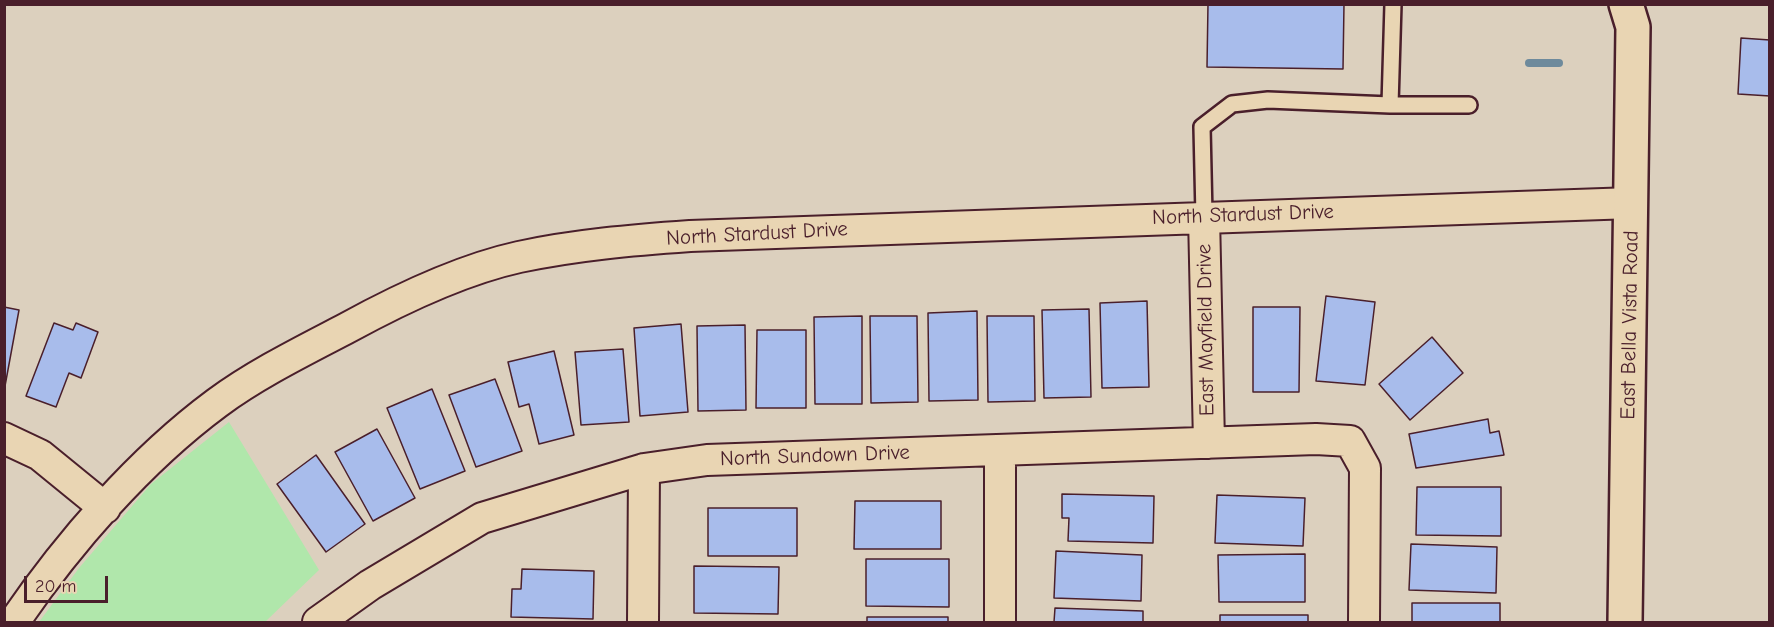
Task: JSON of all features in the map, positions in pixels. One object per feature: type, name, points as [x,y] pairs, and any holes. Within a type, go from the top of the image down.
[{"type":"street","name":"East Bella Vista Road","points":[[1624,622],[1634,12]]},
{"type":"street","name":"North Stardust Drive","points":[[15,622],[42,583],[105,508],[158,454],[218,402],[391,304],[518,257],[615,242],[690,236],[1204,216],[1632,203]]},
{"type":"street","name":"East Mayfield Drive","points":[[1204,216],[1209,443]]},
{"type":"street","points":[[4,438],[40,455],[105,508]]},
{"type":"street","name":"North Sundown Drive","points":[[318,622],[370,585],[482,518],[644,469],[707,460],[1316,439],[1350,441],[1365,468],[1364,622]]},
{"type":"street","points":[[1000,450],[1000,622]]},
{"type":"street","points":[[643,622],[644,469]]},
{"type":"lane","points":[[1390,105],[1393,4]]},
{"type":"lane","points":[[1204,216],[1202,127],[1232,104],[1268,100],[1390,105],[1469,105]]},
{"type":"green space","points":[[229,422],[319,570],[265,622],[39,622],[79,568],[151,484]]},
{"type":"building","points":[[1208,4],[1344,4],[1343,69],[1207,67]]},
{"type":"building","points":[[1741,38],[1770,40],[1770,96],[1738,94]]},
{"type":"building","points":[[1326,296],[1375,302],[1365,385],[1316,381]]},
{"type":"building","points":[[1147,301],[1149,387],[1102,388],[1100,303]]},
{"type":"building","points":[[4,307],[19,310],[5,386],[4,386]]},
{"type":"building","points":[[1253,307],[1300,307],[1299,392],[1253,392]]},
{"type":"building","points":[[1089,309],[1091,397],[1044,398],[1042,310]]},
{"type":"building","points":[[977,311],[978,400],[929,401],[928,313]]},
{"type":"building","points":[[862,316],[862,404],[815,404],[814,317]]},
{"type":"building","points":[[870,316],[917,316],[918,402],[871,403]]},
{"type":"building","points":[[987,316],[1034,316],[1035,401],[988,402]]},
{"type":"building","points":[[54,323],[73,330],[76,323],[98,332],[81,378],[69,373],[56,407],[26,396]]},
{"type":"building","points":[[681,324],[688,412],[640,416],[634,328]]},
{"type":"building","points":[[745,325],[746,410],[698,411],[697,326]]},
{"type":"building","points":[[757,330],[806,330],[806,408],[756,408]]},
{"type":"building","points":[[1432,337],[1463,373],[1410,420],[1379,384]]},
{"type":"building","points":[[623,349],[629,422],[581,425],[575,352]]},
{"type":"building","points":[[554,351],[574,435],[539,444],[529,404],[519,407],[508,362]]},
{"type":"building","points":[[495,379],[522,451],[476,467],[449,395]]},
{"type":"building","points":[[432,389],[465,471],[420,489],[387,408]]},
{"type":"building","points":[[1488,419],[1490,433],[1499,431],[1504,455],[1416,468],[1409,434]]},
{"type":"building","points":[[377,429],[415,498],[373,521],[335,452]]},
{"type":"building","points":[[316,455],[365,524],[326,552],[277,484]]},
{"type":"building","points":[[1417,487],[1501,487],[1501,536],[1416,535]]},
{"type":"building","points":[[1062,494],[1154,496],[1153,543],[1068,541],[1069,518],[1062,518]]},
{"type":"building","points":[[1217,495],[1305,498],[1303,546],[1215,543]]},
{"type":"building","points":[[855,501],[941,501],[941,549],[854,549]]},
{"type":"building","points":[[708,508],[797,508],[797,556],[708,556]]},
{"type":"building","points":[[1411,544],[1497,547],[1496,593],[1409,590]]},
{"type":"building","points":[[1056,551],[1142,555],[1141,601],[1054,598]]},
{"type":"building","points":[[1305,554],[1305,602],[1219,602],[1218,555]]},
{"type":"building","points":[[866,559],[949,559],[949,607],[866,606]]},
{"type":"building","points":[[694,566],[779,567],[778,614],[694,613]]},
{"type":"building","points":[[522,569],[594,571],[593,619],[511,617],[512,589],[521,589]]},
{"type":"building","points":[[1412,603],[1500,603],[1500,622],[1412,622]]},
{"type":"building","points":[[1055,608],[1143,611],[1143,622],[1054,622]]},
{"type":"building","points":[[1220,615],[1308,615],[1308,622],[1220,622]]},
{"type":"building","points":[[867,617],[948,617],[948,622],[867,622]]},
{"type":"waterway","points":[[1529,63],[1559,63]]}]
